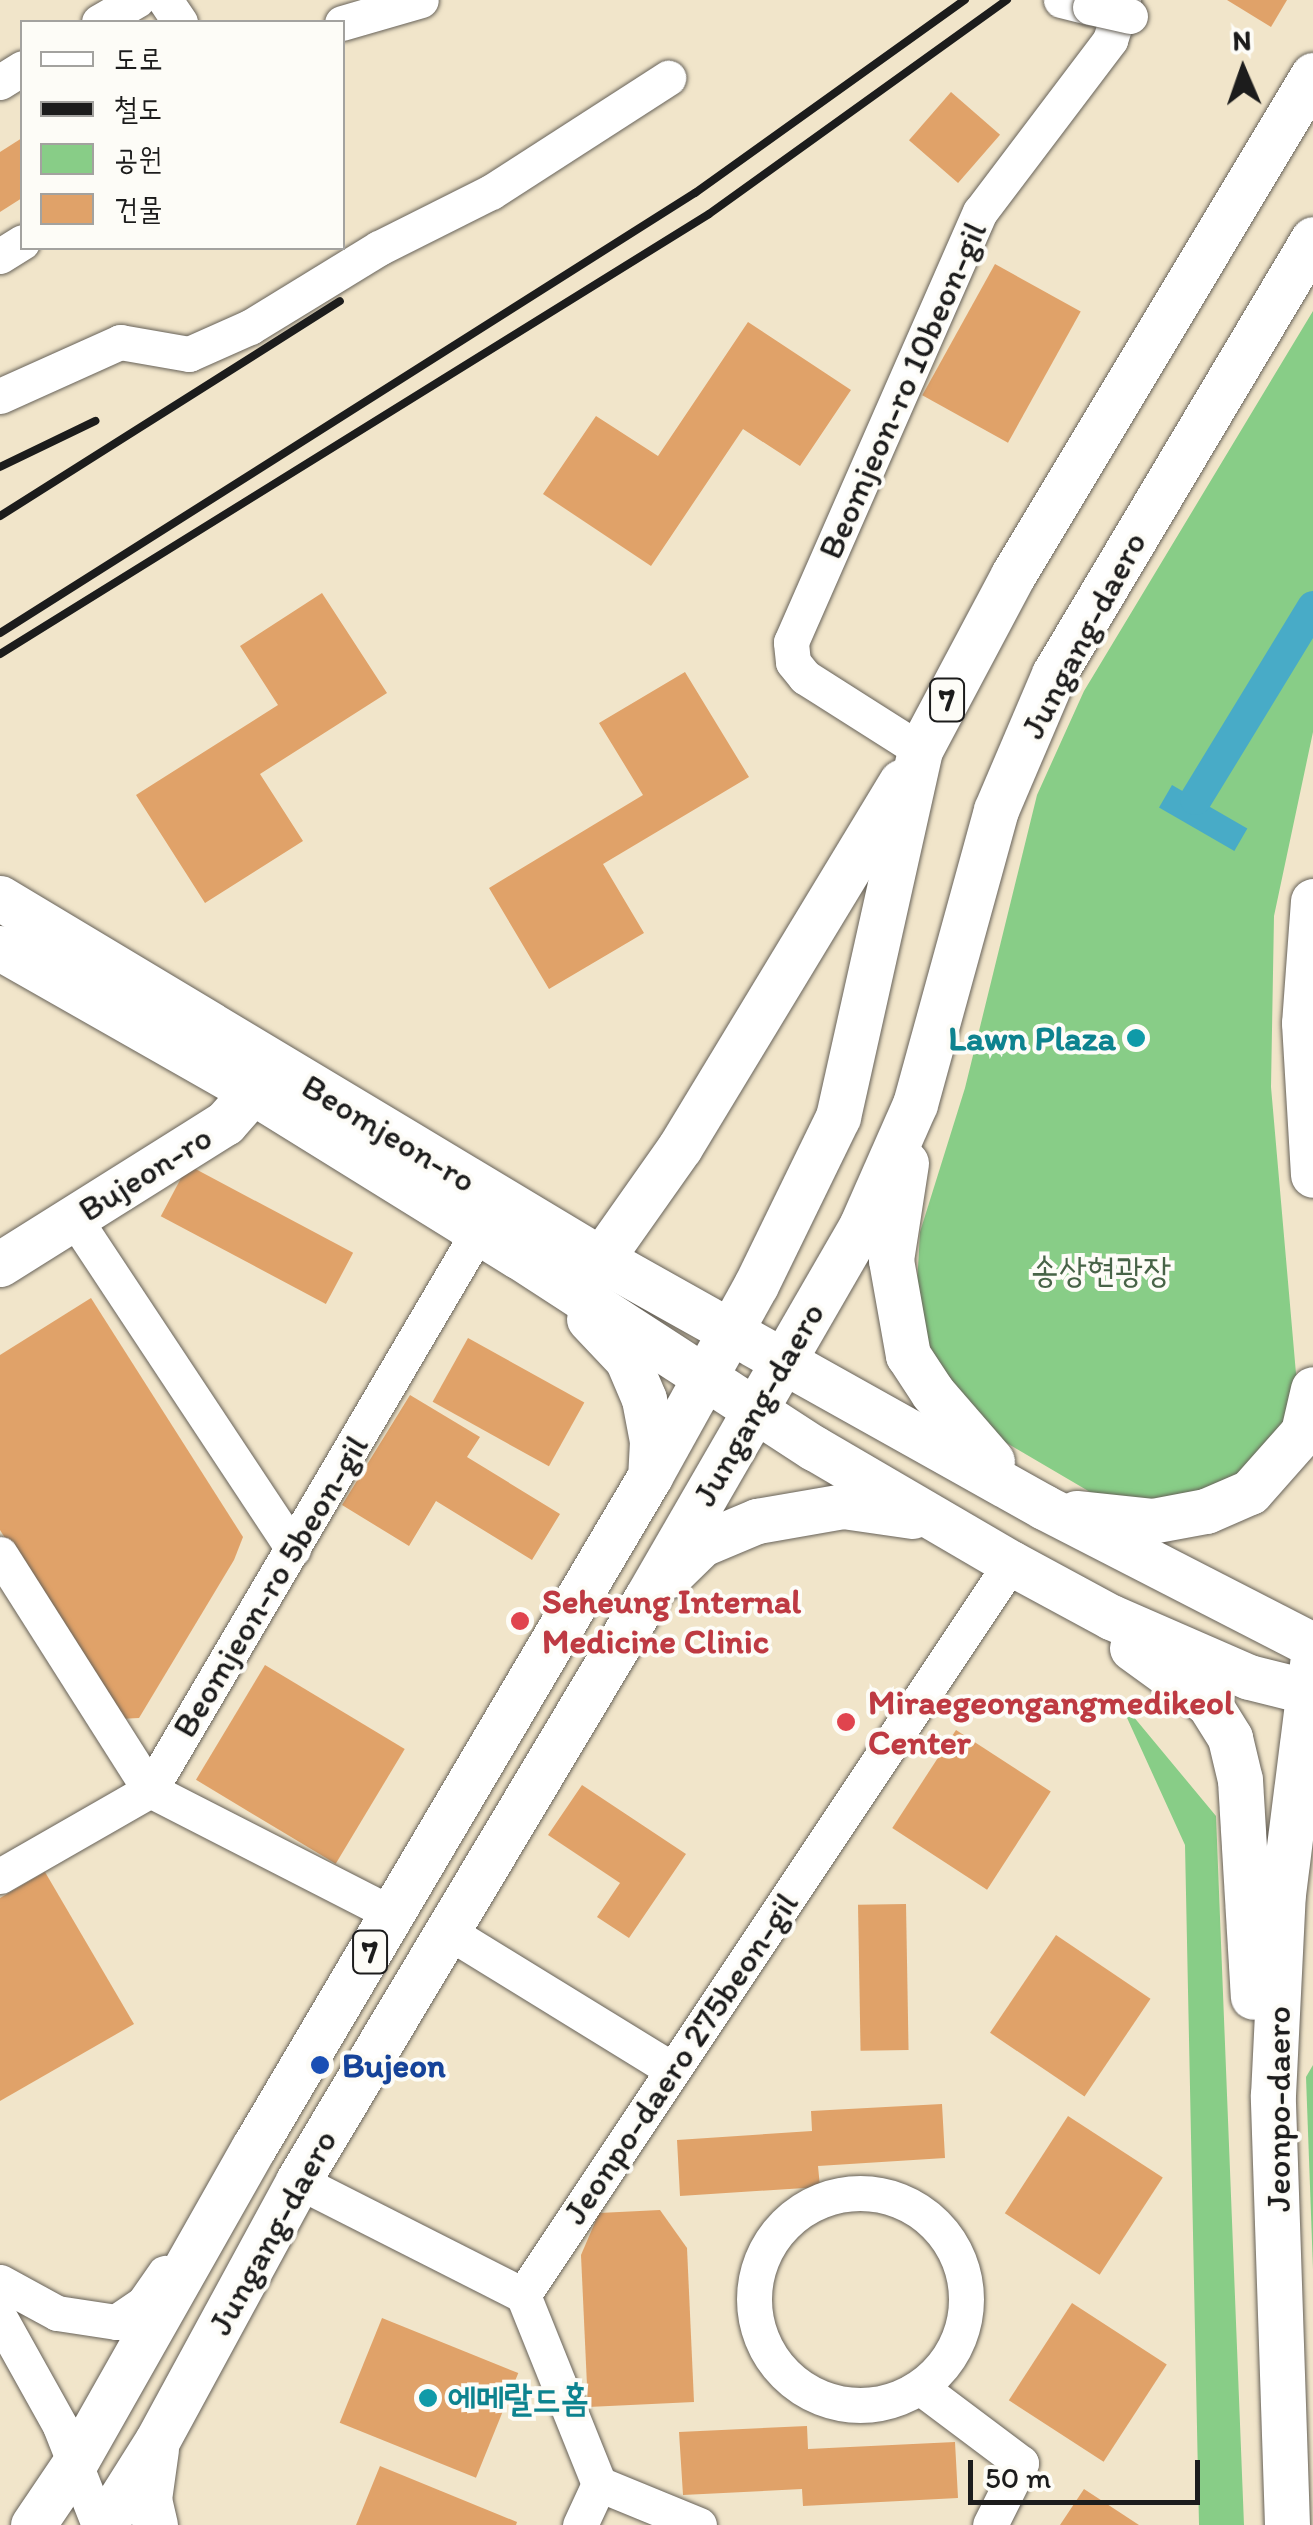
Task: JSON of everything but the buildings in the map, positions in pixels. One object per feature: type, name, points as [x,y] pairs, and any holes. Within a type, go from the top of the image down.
[{"type":"main road","name":"Jungang-daero","points":[[32,2525],[75,2463],[732,1330],[838,1117],[920,750],[1013,575],[1313,75]]},
{"type":"main road","name":"Jungang-daero","points":[[102,2525],[157,2441],[298,2181],[647,1597],[862,1224],[915,1104],[996,810],[1054,674],[1313,239]]},
{"type":"main road","points":[[601,1258],[680,1147],[920,750]]},
{"type":"main road","name":"Beomjeon-ro","points":[[0,898],[478,1232],[754,1410]]},
{"type":"main road","points":[[1313,900],[1309,1023],[1313,1175]]},
{"type":"main road","name":"Beomjeon-ro","points":[[0,948],[264,1079],[783,1358]]},
{"type":"main road","name":"Bujeon-ro","points":[[0,1264],[225,1123],[264,1079]]},
{"type":"main road","points":[[915,1104],[890,1260],[908,1355],[932,1393],[1032,1500],[1101,1518],[1152,1521],[1206,1511],[1250,1492],[1278,1464],[1302,1432],[1313,1389]]},
{"type":"main road","points":[[551,1277],[627,1360],[644,1398],[652,1441],[650,1476]]},
{"type":"main road","points":[[783,1358],[1032,1500],[1313,1644]]},
{"type":"main road","name":"Jeonpo-daero","points":[[754,1410],[1111,1617],[1249,1677],[1311,1681],[1298,1883],[1273,2095],[1287,2525]]},
{"type":"main road","points":[[647,1597],[702,1544],[757,1521],[843,1506],[946,1524]]},
{"type":"main road","points":[[1111,1617],[1136,1654],[1209,1704],[1230,1738],[1240,1780],[1254,2015],[1273,2095]]},
{"type":"main road","points":[[155,2525],[148,2499],[157,2441]]},
{"type":"street","points":[[102,20],[137,0]]},
{"type":"street","points":[[345,22],[422,0]]},
{"type":"street","name":"Beomjeon-ro 10beon-gil","points":[[920,750],[805,678],[793,662],[791,642],[980,212],[1110,40],[1101,6]]},
{"type":"street","points":[[0,396],[120,342],[189,354],[250,327],[379,248],[491,192],[668,78]]},
{"type":"street","points":[[74,1218],[293,1549]]},
{"type":"street","name":"Beomjeon-ro 5beon-gil","points":[[0,1876],[150,1790],[478,1232]]},
{"type":"street","points":[[0,1554],[150,1790],[392,1914]]},
{"type":"street","name":"Jeonpo-daero 275beon-gil","points":[[523,2296],[670,2069],[1012,1563]]},
{"type":"street","points":[[446,1931],[670,2069]]},
{"type":"street","points":[[298,2181],[523,2296],[599,2484],[698,2525]]},
{"type":"street","points":[[874,2193],[922,2211],[956,2250],[968,2300],[955,2350],[920,2388],[872,2406],[821,2399],[779,2370],[755,2324],[756,2272],[780,2227],[823,2198],[874,2193]]},
{"type":"street","points":[[0,2282],[57,2313],[116,2322],[142,2304],[173,2261],[216,2217]]},
{"type":"street","points":[[0,2318],[45,2397],[102,2525]]},
{"type":"street","points":[[920,2388],[1021,2462],[990,2525]]},
{"type":"street","points":[[580,2525],[599,2484]]},
{"type":"green space","name":"송상현광장","points":[[1313,311],[1313,732],[1274,916],[1271,1087],[1297,1385],[1293,1415],[1251,1467],[1180,1507],[1102,1499],[1005,1442],[976,1415],[952,1383],[930,1347],[921,1319],[917,1285],[920,1232],[965,1088],[1037,795],[1084,691]]},
{"type":"green space","points":[[1118,1698],[1216,1816],[1244,2525],[1199,2525],[1185,1845]]},
{"type":"green space","points":[[1313,2065],[1313,2269],[1306,2077]]},
{"type":"water","points":[[1172,785],[1247,828],[1234,851],[1159,808]]},
{"type":"waterway","points":[[1196,799],[1313,607]]},
{"type":"railway","points":[[0,633],[695,193],[965,0]]},
{"type":"railway","points":[[0,654],[709,214],[1007,0]]},
{"type":"railway","points":[[0,516],[340,301]]},
{"type":"railway","points":[[0,467],[95,421]]},
{"type":"place","name":"Lawn Plaza","points":[[1136,1038]]},
{"type":"place","name":"Seheung Internal Medicine Clinic","points":[[520,1621]]},
{"type":"place","name":"Miraegeongangmedikeol Center","points":[[846,1722]]},
{"type":"place","name":"Bujeon","points":[[320,2065]]},
{"type":"place","name":"에메랄드홈","points":[[428,2398]]}]
